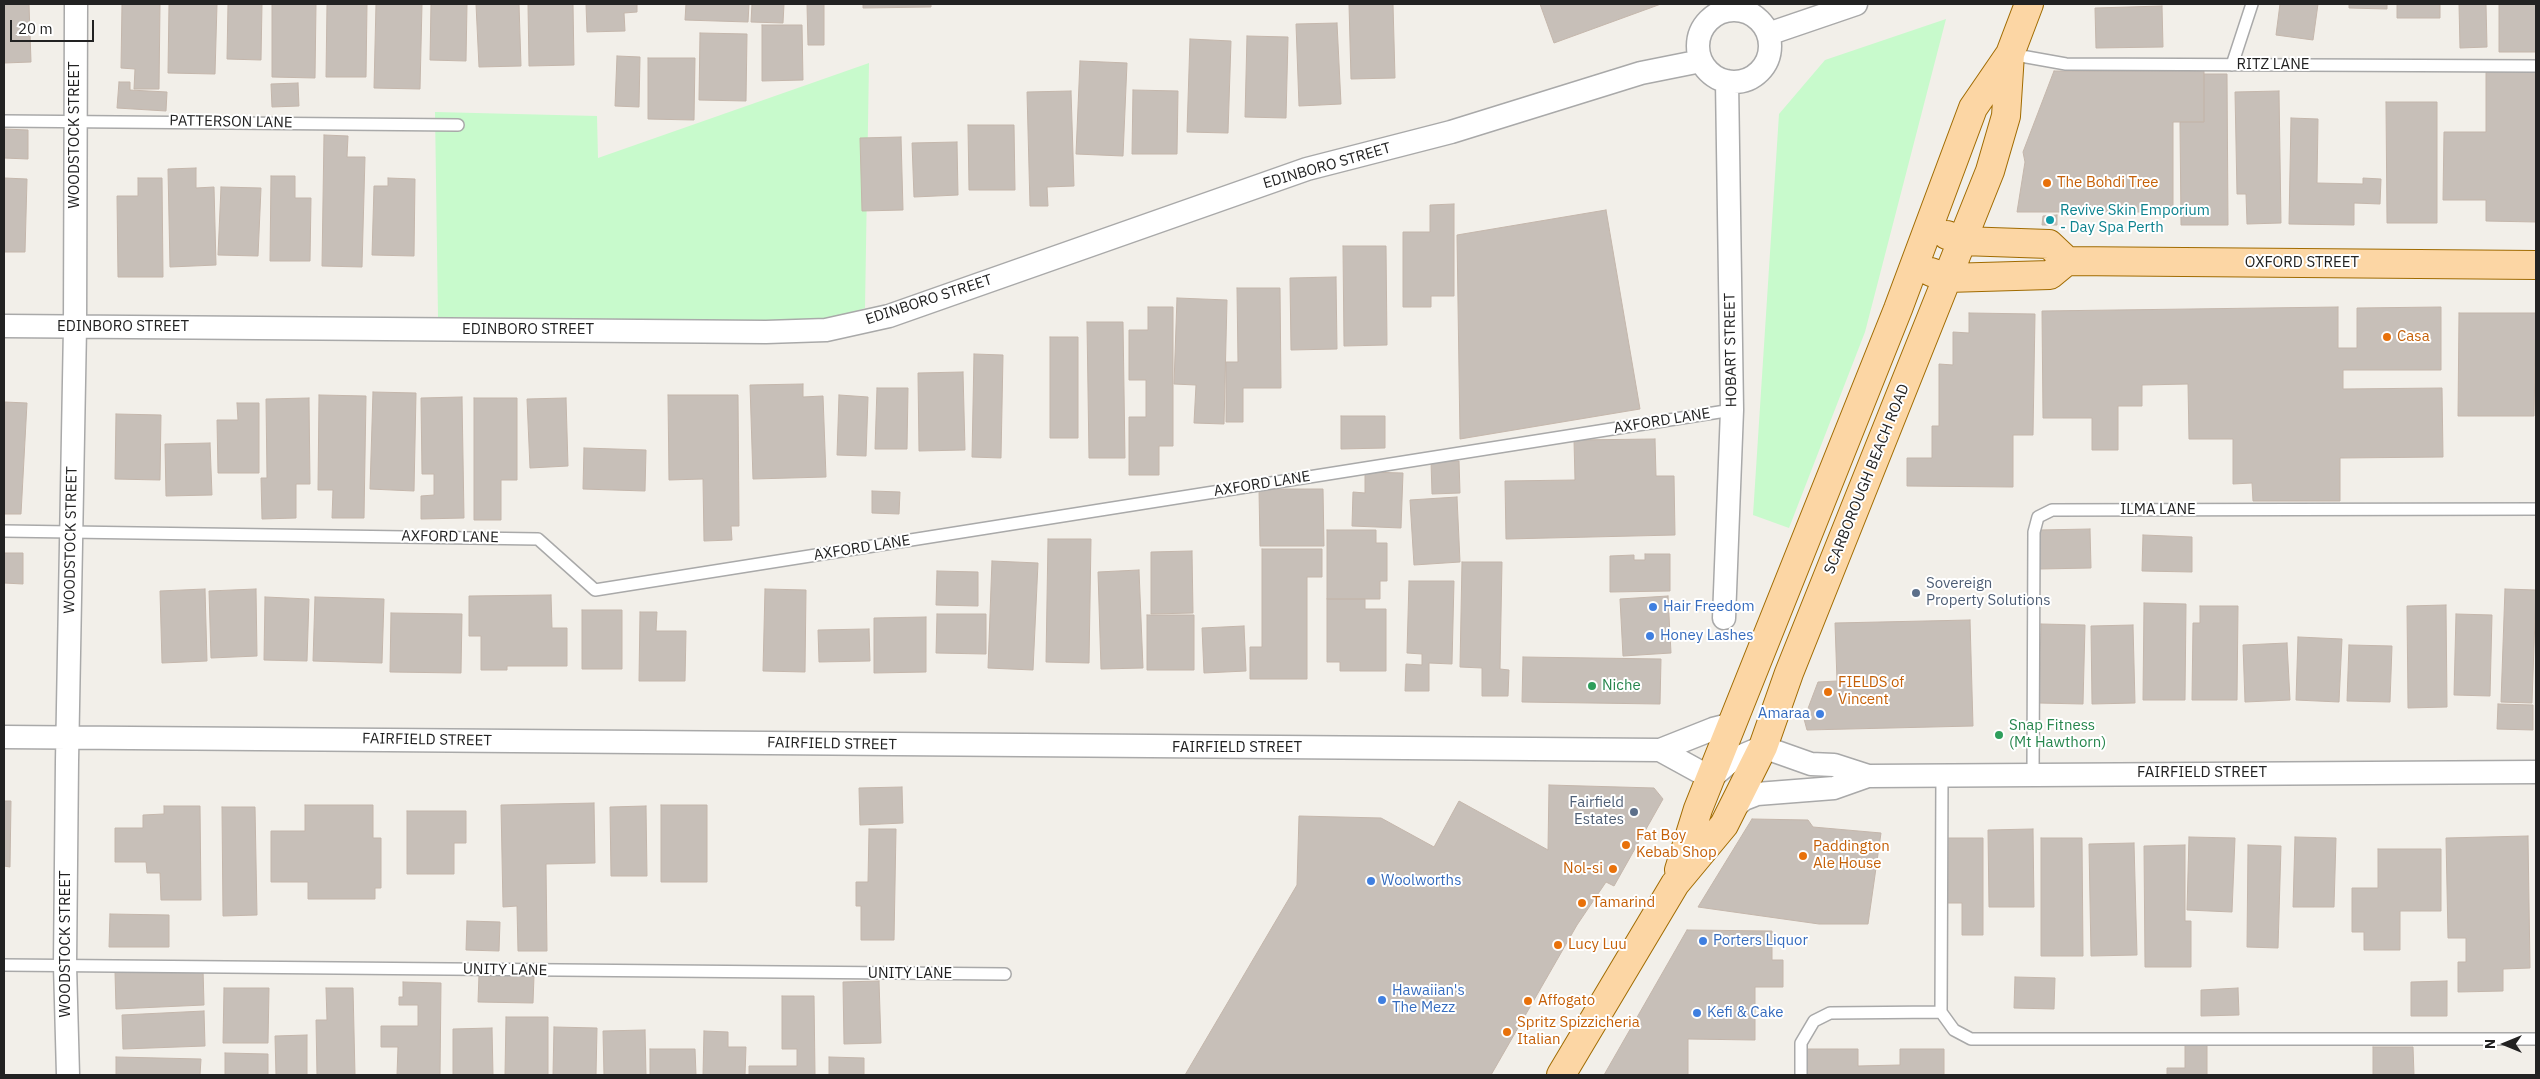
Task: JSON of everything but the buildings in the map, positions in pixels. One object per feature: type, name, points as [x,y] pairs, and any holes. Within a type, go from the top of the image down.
[{"type":"main road","name":"SCARBOROUGH BEACH ROAD","points":[[1675,884],[1698,810],[1914,266],[1974,108],[2010,54],[2029,4]]},
{"type":"main road","name":"SCARBOROUGH BEACH ROAD","points":[[1560,1075],[1675,884],[1724,824],[1763,747],[1789,673],[1990,171],[2006,116],[2010,54]]},
{"type":"main road","points":[[1914,266],[1947,278],[2050,275],[2067,262],[2049,244],[1962,241],[1928,228]]},
{"type":"main road","name":"OXFORD STREET","points":[[2067,262],[2536,264]]},
{"type":"street","name":"WOODSTOCK STREET","points":[[68,1075],[65,965],[75,327],[76,4]]},
{"type":"street","points":[[1768,34],[1856,4]]},
{"type":"street","points":[[1728,7],[1752,14],[1764,26],[1768,34],[1770,53],[1765,66],[1746,80],[1727,81],[1713,75],[1702,61],[1699,42],[1705,25],[1716,14],[1728,7]]},
{"type":"street","name":"EDINBORO STREET","points":[[4,326],[756,332],[826,330],[889,316],[1307,169],[1451,132],[1641,74],[1702,61]]},
{"type":"street","name":"HOBART STREET","points":[[1724,618],[1732,410],[1727,81]]},
{"type":"street","name":"FAIRFIELD STREET","points":[[4,737],[1660,750],[1713,729],[1733,724]]},
{"type":"street","points":[[1711,778],[1732,760],[1763,747]]},
{"type":"street","name":"FAIRFIELD STREET","points":[[1763,747],[1811,764],[1834,765],[1868,776]]},
{"type":"street","name":"FAIRFIELD STREET","points":[[1660,750],[1711,778]]},
{"type":"street","name":"FAIRFIELD STREET","points":[[1732,810],[1744,799],[1757,794],[1834,788],[1868,776],[2033,773],[2536,772]]},
{"type":"lane","points":[[2232,65],[2252,4]]},
{"type":"lane","name":"RITZ LANE","points":[[2010,54],[2066,64],[2536,66]]},
{"type":"lane","name":"PATTERSON LANE","points":[[4,120],[458,125]]},
{"type":"lane","name":"AXFORD LANE","points":[[4,532],[538,539],[595,590],[1732,410]]},
{"type":"lane","name":"ILMA LANE","points":[[2033,773],[2034,532],[2038,517],[2052,510],[2536,509]]},
{"type":"lane","points":[[1942,774],[1941,1012],[1954,1030],[1971,1039],[2536,1039]]},
{"type":"lane","name":"UNITY LANE","points":[[4,965],[1006,974]]},
{"type":"lane","points":[[1802,1075],[1801,1043],[1814,1021],[1830,1012],[1941,1012]]},
{"type":"green space","points":[[1946,19],[1865,332],[1789,528],[1753,515],[1779,114],[1825,60]]},
{"type":"green space","points":[[869,63],[865,308],[838,317],[810,321],[438,317],[435,112],[597,116],[598,158]]},
{"type":"place","name":"The Bohdi Tree","points":[[2047,183]]},
{"type":"place","name":"Revive Skin Emporium - Day Spa Perth","points":[[2050,220]]},
{"type":"place","name":"Casa","points":[[2387,337]]},
{"type":"place","name":"Sovereign Property Solutions","points":[[1916,593]]},
{"type":"place","name":"Hair Freedom","points":[[1653,607]]},
{"type":"place","name":"Honey Lashes","points":[[1650,636]]},
{"type":"place","name":"Niche","points":[[1592,686]]},
{"type":"place","name":"FIELDS of Vincent","points":[[1828,692]]},
{"type":"place","name":"Amaraa","points":[[1820,714]]},
{"type":"place","name":"Snap Fitness (Mt Hawthorn)","points":[[1999,735]]},
{"type":"place","name":"Fairfield Estates","points":[[1634,812]]},
{"type":"place","name":"Fat Boy Kebab Shop","points":[[1626,845]]},
{"type":"place","name":"Paddington Ale House","points":[[1803,856]]},
{"type":"place","name":"Nol-si","points":[[1613,869]]},
{"type":"place","name":"Woolworths","points":[[1371,881]]},
{"type":"place","name":"Tamarind","points":[[1582,903]]},
{"type":"place","name":"Porters Liquor","points":[[1703,941]]},
{"type":"place","name":"Lucy Luu","points":[[1558,945]]},
{"type":"place","name":"Hawaiian's The Mezz","points":[[1382,1000]]},
{"type":"place","name":"Affogato","points":[[1528,1001]]},
{"type":"place","name":"Kefi & Cake","points":[[1697,1013]]},
{"type":"place","name":"Spritz Spizzicheria Italian","points":[[1507,1032]]}]
